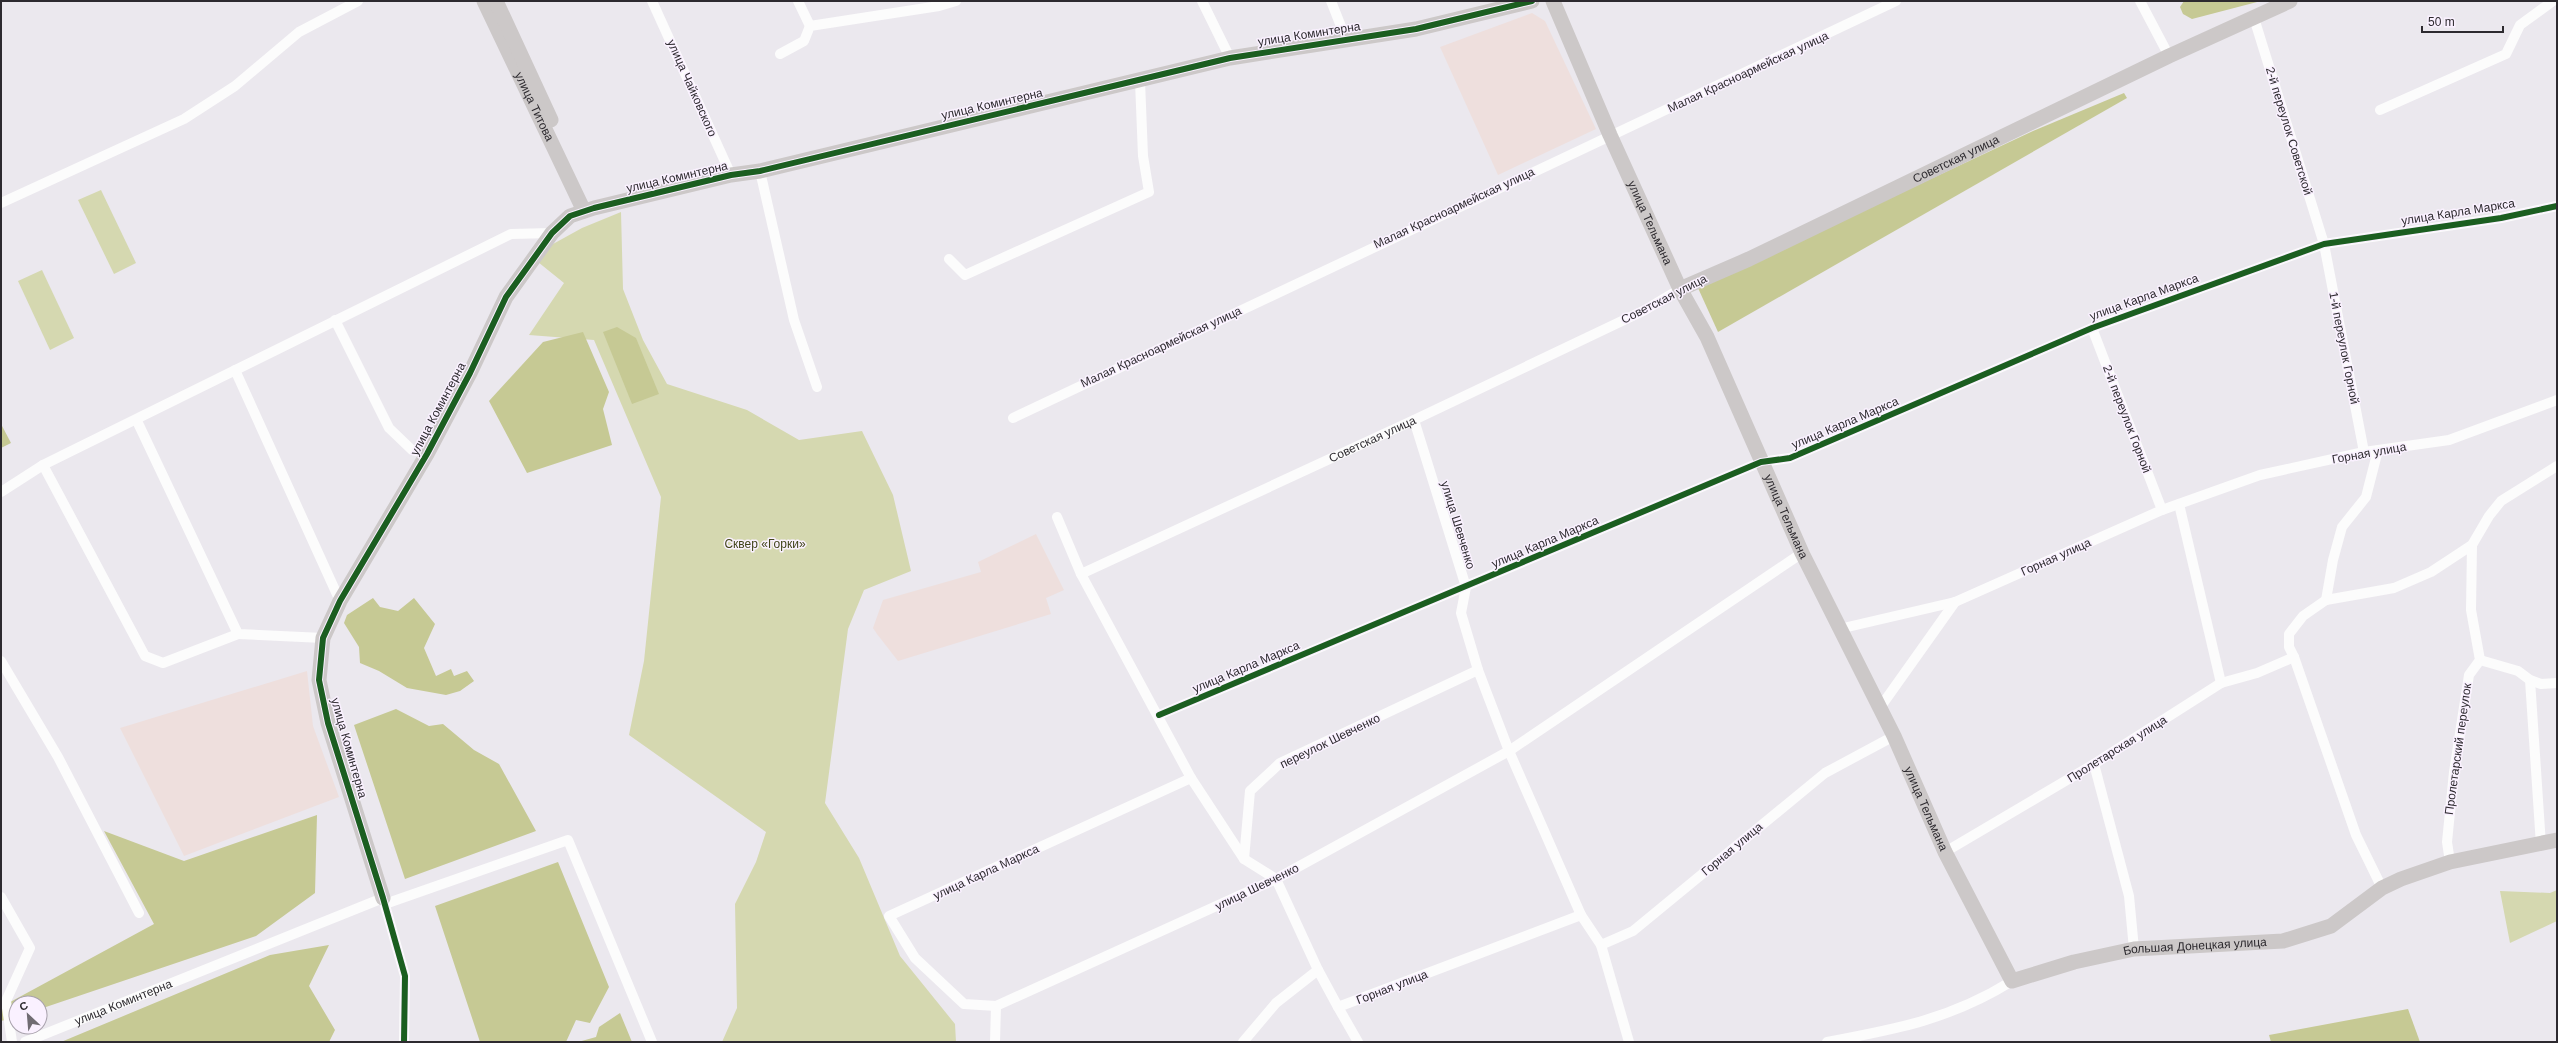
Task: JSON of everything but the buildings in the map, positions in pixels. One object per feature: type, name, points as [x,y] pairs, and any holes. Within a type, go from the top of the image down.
[{"type":"street","points":[[1,203],[184,119],[235,86],[299,32],[358,1]]},
{"type":"street","name":"улица Титова","points":[[484,1],[589,210]]},
{"type":"street","name":"улица Титова","points":[[496,1],[589,210]]},
{"type":"street","name":"улица Чайковского","points":[[652,1],[731,175]]},
{"type":"street","points":[[780,54],[804,41],[810,26],[798,1]]},
{"type":"street","points":[[810,26],[956,1]]},
{"type":"street","points":[[1202,1],[1230,58]]},
{"type":"street","points":[[1331,1],[1346,39]]},
{"type":"street","name":"улица Коминтерна","points":[[25,1042],[384,901],[328,723],[319,680],[323,638],[340,601],[427,454],[470,373],[506,297],[552,233],[570,216],[731,175],[760,171],[1140,81],[1230,58],[1416,29],[1532,1]]},
{"type":"street","name":"улица Тельмана","points":[[1553,1],[1610,135],[1680,289],[1707,337],[1802,553],[1879,709],[1894,736],[1945,852],[2012,981]]},
{"type":"street","name":"Малая Красноармейская улица","points":[[1013,418],[1610,135],[1827,36],[1896,1]]},
{"type":"street","points":[[2140,1],[2169,56]]},
{"type":"street","name":"Советская улица","points":[[1081,574],[1414,420],[1645,310],[1680,289],[1756,256],[2169,56],[2290,1]]},
{"type":"street","points":[[2380,110],[2506,54],[2520,25],[2553,1]]},
{"type":"street","name":"2-й переулок Советской","points":[[2254,18],[2324,244]]},
{"type":"street","points":[[949,259],[965,275],[1149,192],[1143,156],[1140,81]]},
{"type":"street","points":[[760,171],[794,320],[817,388]]},
{"type":"street","name":"улица Карла Маркса","points":[[1158,716],[1761,462],[1790,458],[2092,328],[2324,244],[2501,218],[2557,206]]},
{"type":"street","points":[[1,492],[43,465],[137,421],[335,320],[511,234],[552,233]]},
{"type":"street","name":"1-й переулок Горной","points":[[2324,244],[2364,452]]},
{"type":"street","points":[[335,320],[389,428],[412,450],[427,454]]},
{"type":"street","name":"2-й переулок Горной","points":[[2092,328],[2162,510]]},
{"type":"street","points":[[235,370],[340,601]]},
{"type":"street","name":"Горная улица","points":[[1840,629],[1955,602],[2162,510],[2260,475],[2364,452],[2449,440],[2557,400]]},
{"type":"street","name":"улица Шевченко","points":[[1414,420],[1466,587],[1461,613],[1478,670],[1509,751]]},
{"type":"street","points":[[137,421],[238,634]]},
{"type":"street","points":[[2326,600],[2333,560],[2342,527],[2366,497],[2378,450]]},
{"type":"street","points":[[43,465],[145,656],[163,663],[238,634],[323,638]]},
{"type":"street","points":[[2382,888],[2356,835],[2294,657],[2289,647],[2289,634],[2303,616],[2326,600],[2394,588],[2431,572],[2472,545],[2489,516],[2501,501],[2557,466]]},
{"type":"street","points":[[2179,504],[2221,683]]},
{"type":"street","points":[[1058,517],[1081,574],[1191,778],[1244,859],[1276,880],[1318,970],[1358,1042]]},
{"type":"street","points":[[2472,545],[2471,610],[2480,660],[2518,670],[2530,680],[2541,684],[2557,683]]},
{"type":"street","name":"улица Шевченко","points":[[996,1006],[1276,880],[1509,751],[1802,553]]},
{"type":"street","points":[[1879,709],[1955,602]]},
{"type":"street","name":"Пролетарская улица","points":[[1945,852],[2094,764],[2221,683],[2257,673],[2294,657]]},
{"type":"street","name":"Пролетарский переулок","points":[[2450,862],[2447,842],[2454,772],[2469,675],[2480,660]]},
{"type":"street","points":[[1,661],[58,757],[139,914]]},
{"type":"street","name":"переулок Шевченко","points":[[1244,859],[1250,791],[1280,763],[1478,670]]},
{"type":"street","points":[[2530,680],[2541,845]]},
{"type":"street","name":"Горная улица","points":[[1601,945],[1633,931],[1825,773],[1894,736]]},
{"type":"street","points":[[1509,751],[1581,915],[1601,945],[1628,1042]]},
{"type":"street","points":[[2094,764],[2129,896],[2134,949]]},
{"type":"street","name":"улица Карла Маркса","points":[[996,1006],[964,1004],[915,958],[889,916],[1191,778]]},
{"type":"street","points":[[404,1042],[405,976],[384,901],[568,840],[652,1042]]},
{"type":"street","name":"Большая Донецкая улица","points":[[1827,1042],[1901,1028],[1944,1016],[1988,997],[2012,981],[2074,962],[2134,949],[2283,941],[2331,926],[2382,888],[2401,879],[2450,862],[2541,845],[2557,840]]},
{"type":"street","points":[[1,897],[30,948],[6,1000],[12,1042]]},
{"type":"street","name":"Горная улица","points":[[1338,1007],[1581,915]]},
{"type":"street","points":[[1243,1042],[1276,1003],[1318,970]]},
{"type":"street","points":[[995,1042],[996,1006]]},
{"type":"shaded area","points":[[1532,13],[1545,21],[1596,129],[1498,175],[1440,47]]},
{"type":"shaded area","points":[[1036,534],[1064,590],[1046,598],[1051,614],[898,661],[873,628],[883,600],[981,572],[978,562]]},
{"type":"shaded area","points":[[307,671],[313,726],[339,797],[184,856],[120,728]]},
{"type":"green space","points":[[2184,1],[2261,1],[2192,19],[2183,14],[2180,7]]},
{"type":"green space","points":[[2124,93],[2127,98],[1718,332],[1698,288],[2033,131]]},
{"type":"green space","points":[[101,190],[136,263],[114,274],[78,200]]},
{"type":"green space","name":"Сквер «Горки»","points":[[621,212],[623,289],[643,340],[667,384],[747,410],[799,440],[862,431],[893,495],[911,571],[864,590],[848,629],[825,803],[859,858],[900,956],[955,1024],[956,1042],[722,1042],[737,1008],[735,904],[756,862],[766,832],[629,735],[644,661],[661,497],[594,340],[529,335],[564,283],[538,262],[553,244],[582,228]]},
{"type":"green space","points":[[42,270],[74,338],[50,350],[18,281]]},
{"type":"green space","points":[[617,327],[636,338],[659,394],[632,404],[603,332]]},
{"type":"green space","points":[[583,332],[609,392],[603,409],[612,445],[527,473],[489,401],[543,342]]},
{"type":"green space","points":[[1,424],[11,443],[1,448]]},
{"type":"green space","points":[[373,598],[380,607],[398,611],[414,598],[435,624],[424,648],[436,676],[451,669],[454,676],[467,671],[474,681],[460,691],[446,695],[407,688],[379,671],[360,663],[359,647],[344,623],[347,615]]},
{"type":"green space","points":[[396,709],[429,726],[443,724],[474,750],[499,764],[536,831],[405,879],[354,725]]},
{"type":"green space","points":[[317,815],[315,893],[256,936],[48,1006],[48,995],[23,995],[154,924],[104,831],[184,861]]},
{"type":"green space","points":[[558,862],[609,987],[590,1023],[576,1020],[566,1042],[480,1042],[435,906]]},
{"type":"green space","points":[[2557,890],[2557,921],[2510,943],[2500,891],[2550,893]]},
{"type":"green space","points":[[329,945],[309,986],[335,1030],[329,1042],[61,1042],[270,955]]},
{"type":"green space","points":[[8,1003],[8,1019],[1,1021],[1,1007]]},
{"type":"green space","points":[[2408,1009],[2420,1042],[2271,1042],[2269,1035]]},
{"type":"green space","points":[[620,1013],[632,1042],[578,1042],[596,1037],[599,1027]]},
{"type":"cycle path","points":[[404,1042],[405,976],[383,898],[328,723],[319,680],[323,638],[340,601],[427,454],[470,373],[506,297],[552,233],[570,216],[594,208],[731,175],[760,171],[1230,58],[1416,29],[1532,1]]},
{"type":"cycle path","points":[[1159,715],[1761,462],[1790,458],[2092,328],[2324,244],[2501,218],[2557,206]]}]
